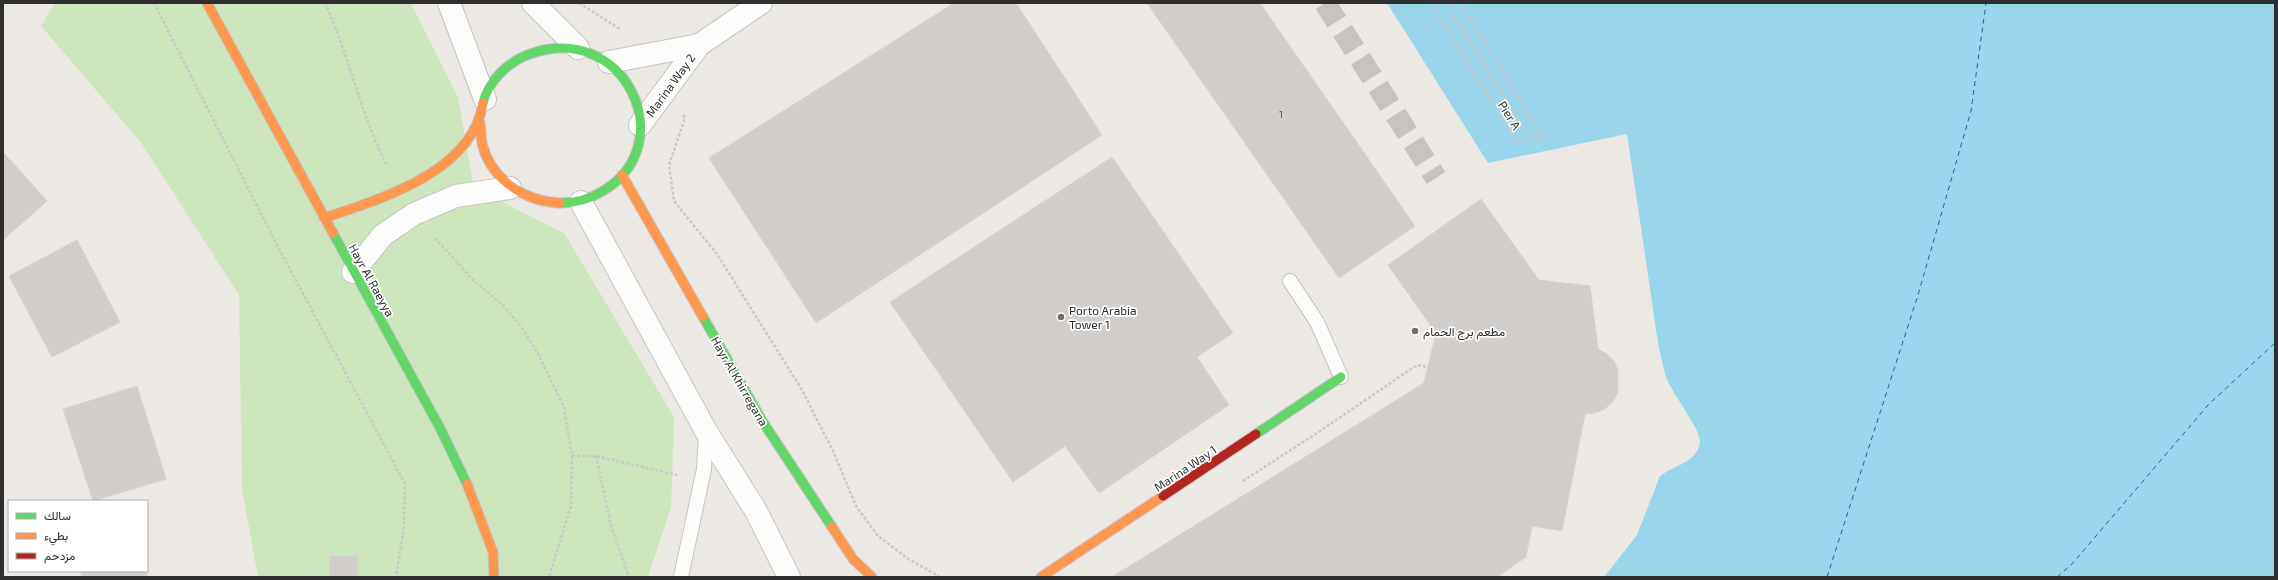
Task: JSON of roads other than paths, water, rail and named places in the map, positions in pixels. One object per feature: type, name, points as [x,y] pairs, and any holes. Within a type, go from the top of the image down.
[{"type":"street","name":"Hayr Al Raeyya","points":[[207,3],[353,272],[440,428],[472,494],[493,552],[494,577]]},
{"type":"street","points":[[450,3],[485,99]]},
{"type":"street","points":[[533,3],[578,48]]},
{"type":"street","name":"Marina Way 2","points":[[640,125],[700,45],[761,3]]},
{"type":"street","name":"Marina Way 2","points":[[609,62],[700,45]]},
{"type":"street","points":[[549,47],[578,48],[594,53],[609,62],[622,75],[632,90],[638,107],[640,125],[638,144],[634,155],[622,175],[604,192],[581,202],[556,205],[532,200],[510,188],[494,170],[483,148],[480,123],[485,99],[499,74],[522,56],[549,47]]},
{"type":"street","points":[[324,218],[399,191],[430,174],[450,158],[480,123]]},
{"type":"street","name":"Hayr Al Khirregana","points":[[622,175],[763,422],[854,559],[872,577]]},
{"type":"street","points":[[353,272],[383,235],[414,214],[456,196],[510,188]]},
{"type":"street","points":[[581,202],[706,432],[756,511],[789,577]]},
{"type":"street","name":"Marina Way 1","points":[[1041,577],[1091,545],[1341,376]]},
{"type":"lane","points":[[1290,281],[1318,322],[1341,376]]},
{"type":"lane","points":[[681,577],[701,482],[706,432]]},
{"type":"water","points":[[1387,3],[2275,3],[2275,577],[1604,577],[1637,535],[1660,476],[1690,459],[1698,449],[1700,442],[1696,429],[1669,384],[1660,354],[1627,134],[1488,163]]},
{"type":"tunnel","points":[[1325,3],[1436,178]]},
{"type":"place","name":"Porto Arabia Tower 1","points":[[1061,317]]},
{"type":"place","name":"مطعم برج الحمام","points":[[1415,331]]}]
